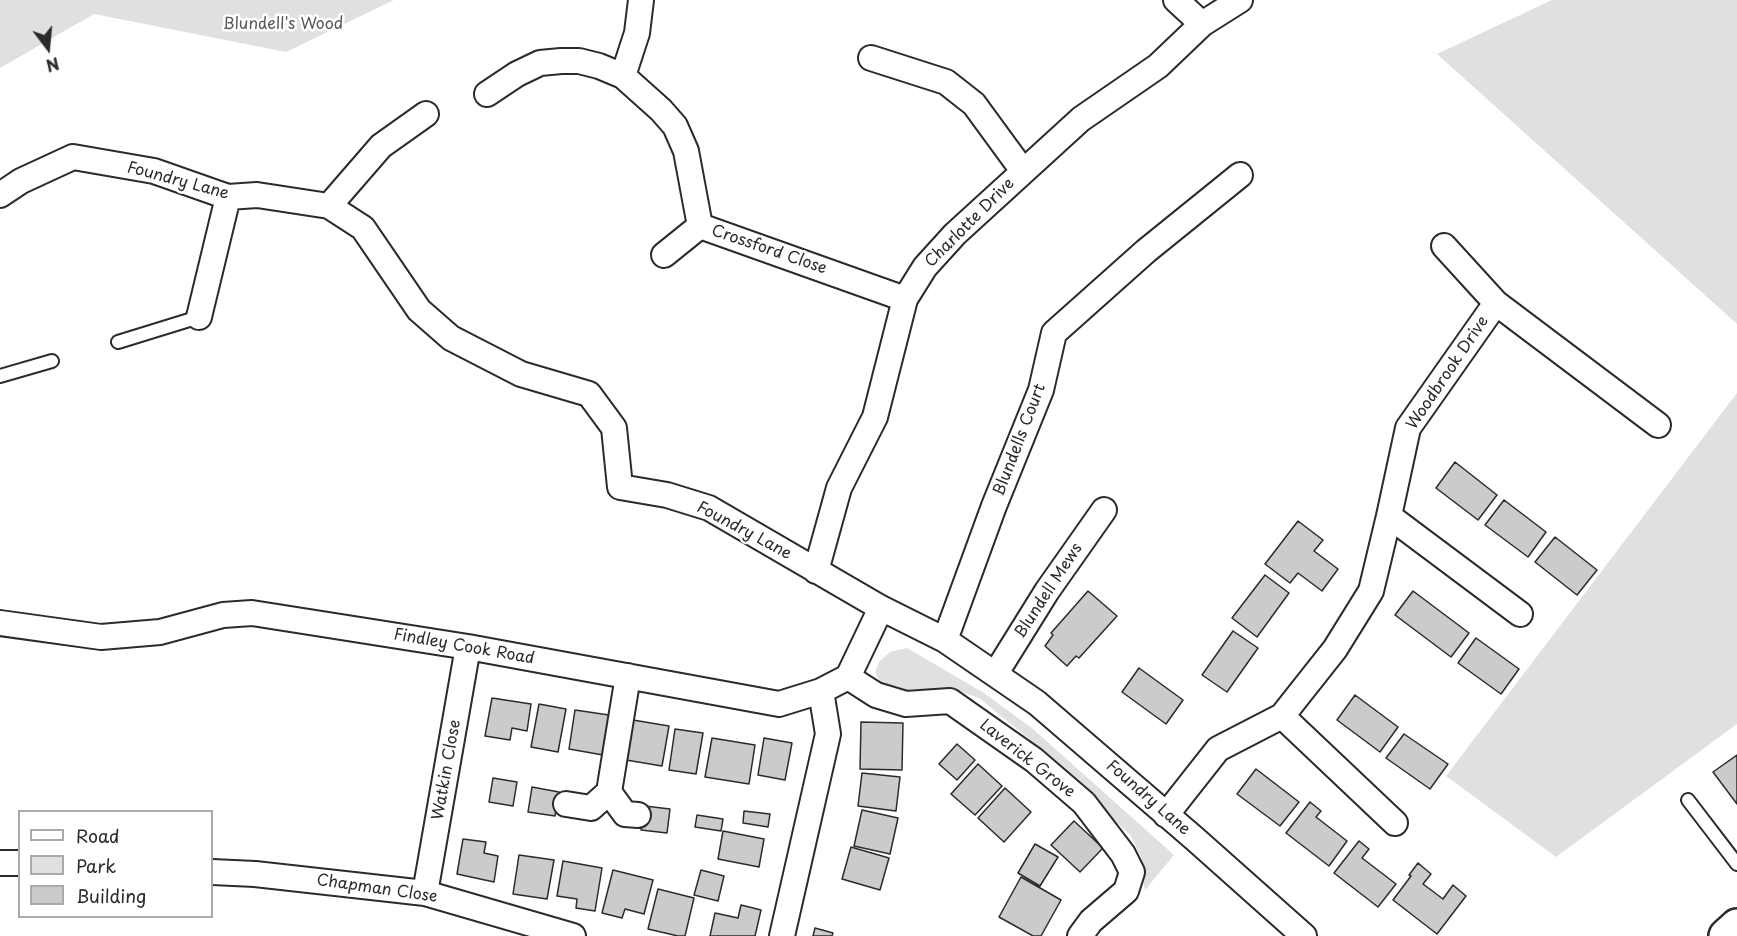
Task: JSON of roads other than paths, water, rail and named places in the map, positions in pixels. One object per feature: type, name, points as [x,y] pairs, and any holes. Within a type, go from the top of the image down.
[{"type":"main road","points":[[1726,936],[1737,926]]},
{"type":"street","points":[[623,76],[637,33],[641,0]]},
{"type":"street","points":[[1176,0],[1202,24]]},
{"type":"street","name":"Charlotte Drive","points":[[816,571],[839,488],[875,417],[905,299],[925,267],[955,234],[1081,119],[1158,66],[1202,24],[1240,0]]},
{"type":"street","points":[[871,58],[946,81],[974,104],[1023,171]]},
{"type":"street","name":"Crossford Close","points":[[487,94],[517,74],[540,63],[579,61],[623,76],[661,110],[675,126],[686,151],[700,226],[905,299]]},
{"type":"street","points":[[329,206],[381,146],[426,114]]},
{"type":"street","name":"Foundry Lane","points":[[0,195],[21,181],[73,157],[154,171],[228,197],[257,195],[329,206],[363,228],[419,310],[451,338],[520,374],[589,394],[614,428],[620,487],[667,495],[708,508],[881,609],[945,640],[1037,703],[1304,936]]},
{"type":"street","name":"Blundells Court","points":[[945,640],[994,506],[1041,390],[1054,333],[1146,251],[1240,175]]},
{"type":"street","points":[[199,317],[228,197]]},
{"type":"street","points":[[664,255],[700,226]]},
{"type":"street","name":"Woodbrook Drive","points":[[1444,246],[1496,303],[1658,425]]},
{"type":"street","name":"Woodbrook Drive","points":[[1166,815],[1218,749],[1282,716],[1335,649],[1371,591],[1408,428],[1496,303]]},
{"type":"street","name":"Blundell Mews","points":[[996,674],[1047,591],[1104,510]]},
{"type":"street","points":[[1389,516],[1520,614]]},
{"type":"street","points":[[848,677],[881,609]]},
{"type":"street","name":"Findley Cook Road","points":[[0,625],[101,637],[160,632],[223,615],[252,613],[468,647],[779,704],[821,691],[848,677]]},
{"type":"street","name":"Watkin Close","points":[[425,893],[468,647]]},
{"type":"street","points":[[566,804],[591,808],[609,792],[628,676]]},
{"type":"street","name":"Laverick Grove","points":[[848,677],[876,695],[906,704],[950,701],[1034,760],[1084,803],[1123,854],[1132,872],[1126,891],[1091,921],[1080,936]]},
{"type":"street","points":[[782,936],[828,734],[821,691]]},
{"type":"street","points":[[1282,716],[1395,823]]},
{"type":"street","points":[[609,792],[625,814],[638,815]]},
{"type":"street","points":[[0,863],[18,863]]},
{"type":"street","name":"Chapman Close","points":[[213,872],[255,874],[425,893],[573,936]]},
{"type":"lane","points":[[118,342],[199,317]]},
{"type":"lane","points":[[0,376],[52,361]]},
{"type":"lane","points":[[1688,800],[1737,864]]},
{"type":"park label","name":"Blundell's Wood","points":[[283,25]]}]
